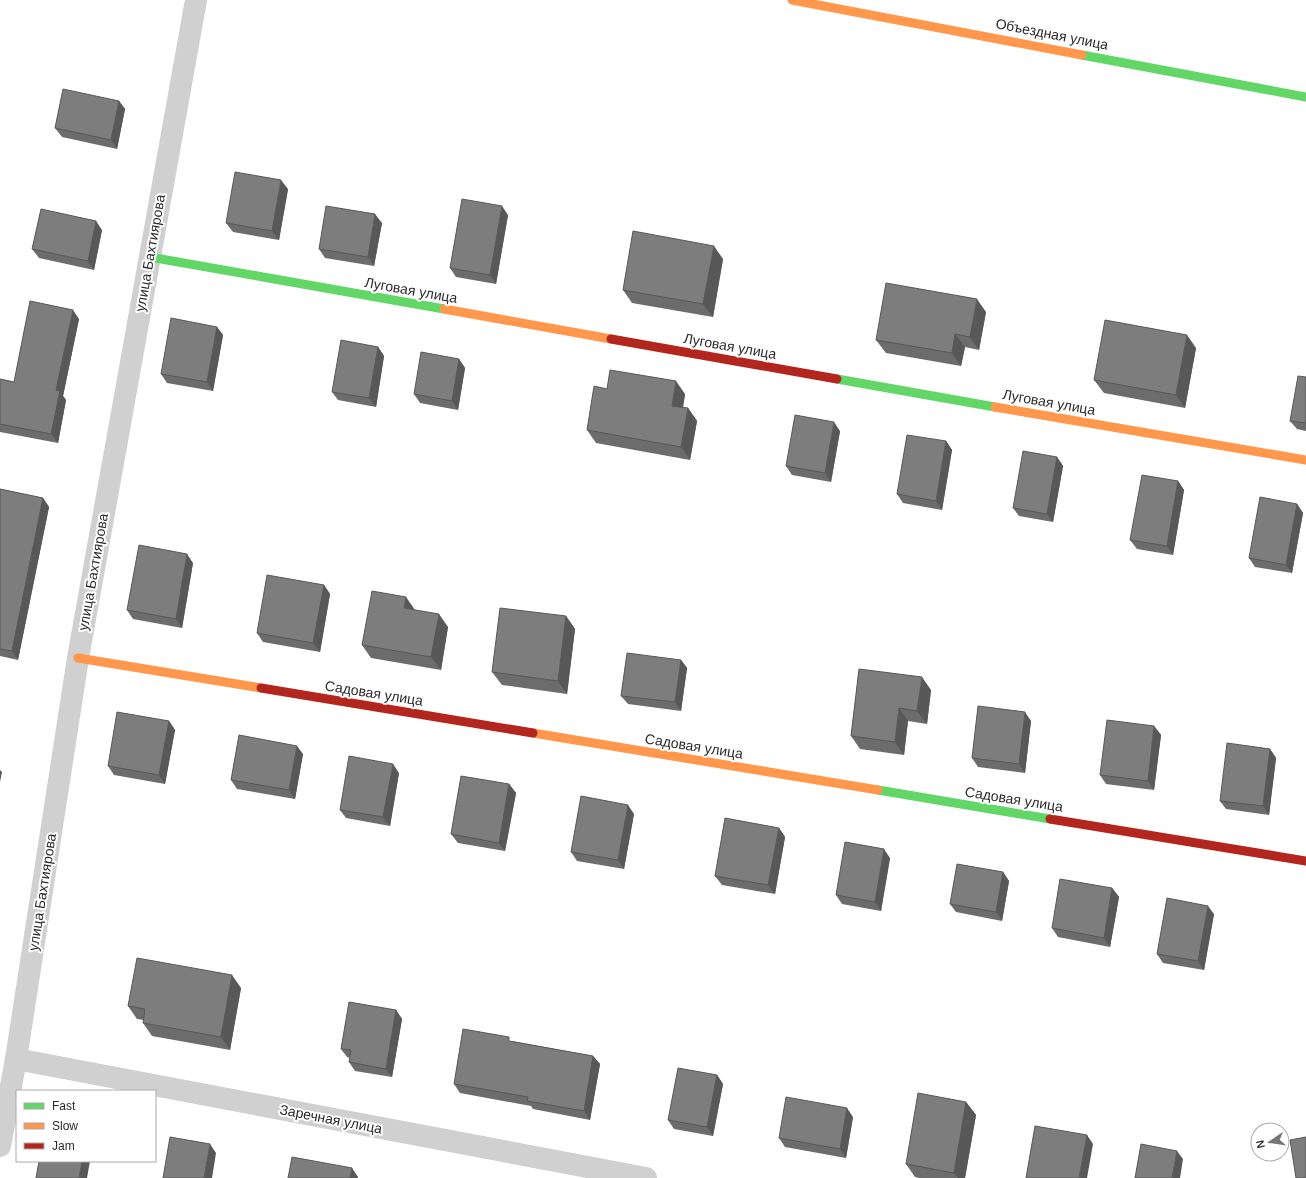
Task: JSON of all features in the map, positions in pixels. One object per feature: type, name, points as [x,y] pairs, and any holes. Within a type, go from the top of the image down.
[{"type":"street","name":"улица Бахтиярова","points":[[0,1146],[16,1060],[78,658],[196,0]]},
{"type":"street","name":"Объездная улица","points":[[792,0],[1306,97]]},
{"type":"street","name":"Луговая улица","points":[[150,257],[1077,422],[1306,460]]},
{"type":"street","name":"Садовая улица","points":[[78,658],[1306,861]]},
{"type":"street","name":"Заречная улица","points":[[16,1060],[646,1178]]},
{"type":"building","points":[[63,89],[119,101],[111,140],[55,128]]},
{"type":"building","points":[[235,172],[281,180],[272,231],[226,223]]},
{"type":"building","points":[[462,199],[502,206],[490,275],[450,268]]},
{"type":"building","points":[[326,206],[375,214],[368,257],[319,249]]},
{"type":"building","points":[[41,209],[96,221],[88,261],[32,249]]},
{"type":"building","points":[[633,231],[714,246],[703,304],[623,290]]},
{"type":"building","points":[[886,283],[977,299],[970,337],[955,334],[952,353],[876,340]]},
{"type":"building","points":[[30,301],[73,310],[56,390],[60,391],[51,434],[0,424],[0,379],[14,382]]},
{"type":"building","points":[[171,318],[217,327],[207,382],[161,374]]},
{"type":"building","points":[[1105,320],[1187,335],[1176,395],[1094,380]]},
{"type":"building","points":[[341,340],[378,347],[369,398],[332,392]]},
{"type":"building","points":[[421,352],[459,359],[452,401],[414,394]]},
{"type":"building","points":[[610,370],[676,381],[672,406],[688,408],[681,447],[587,430],[594,386],[607,389]]},
{"type":"building","points":[[1298,376],[1306,377],[1306,423],[1290,421]]},
{"type":"building","points":[[795,415],[834,422],[825,473],[786,466]]},
{"type":"building","points":[[907,435],[946,441],[936,501],[897,494]]},
{"type":"building","points":[[1023,451],[1057,457],[1047,514],[1013,508]]},
{"type":"building","points":[[1142,475],[1178,481],[1167,546],[1130,540]]},
{"type":"building","points":[[0,489],[43,498],[12,651],[0,649]]},
{"type":"building","points":[[1260,497],[1297,504],[1286,565],[1249,558]]},
{"type":"building","points":[[139,545],[187,554],[176,619],[127,610]]},
{"type":"building","points":[[267,575],[324,585],[313,643],[257,633]]},
{"type":"building","points":[[372,591],[406,597],[404,608],[439,614],[431,657],[362,645]]},
{"type":"building","points":[[500,608],[566,616],[558,681],[492,672]]},
{"type":"building","points":[[627,653],[681,660],[675,702],[621,696]]},
{"type":"building","points":[[859,669],[922,677],[917,711],[899,708],[895,742],[851,736]]},
{"type":"building","points":[[978,706],[1025,712],[1019,764],[972,758]]},
{"type":"building","points":[[117,712],[169,721],[159,775],[108,766]]},
{"type":"building","points":[[1107,720],[1154,726],[1148,781],[1100,775]]},
{"type":"building","points":[[239,735],[297,746],[289,790],[231,780]]},
{"type":"building","points":[[1227,743],[1270,749],[1263,806],[1220,801]]},
{"type":"building","points":[[349,756],[393,764],[383,817],[340,810]]},
{"type":"building","points":[[461,776],[509,784],[499,843],[451,834]]},
{"type":"building","points":[[581,796],[628,805],[618,860],[571,852]]},
{"type":"building","points":[[725,818],[779,828],[768,885],[715,876]]},
{"type":"building","points":[[845,842],[884,849],[875,902],[836,895]]},
{"type":"building","points":[[957,864],[1003,872],[996,912],[950,904]]},
{"type":"building","points":[[1060,879],[1112,888],[1104,938],[1052,928]]},
{"type":"building","points":[[1167,898],[1208,906],[1198,961],[1157,954]]},
{"type":"building","points":[[137,958],[232,975],[221,1037],[143,1023],[145,1009],[128,1006]]},
{"type":"building","points":[[349,1002],[396,1010],[386,1069],[349,1062],[351,1050],[341,1049]]},
{"type":"building","points":[[463,1029],[509,1037],[509,1041],[593,1056],[584,1111],[527,1101],[528,1097],[454,1084]]},
{"type":"building","points":[[678,1068],[717,1075],[707,1127],[668,1120]]},
{"type":"building","points":[[918,1093],[966,1102],[954,1173],[906,1164]]},
{"type":"building","points":[[786,1097],[847,1108],[840,1149],[779,1138]]},
{"type":"building","points":[[1035,1126],[1087,1135],[1079,1178],[1026,1178]]},
{"type":"building","points":[[170,1137],[210,1144],[204,1178],[163,1178]]},
{"type":"building","points":[[1306,1137],[1306,1178],[1296,1178],[1290,1140]]},
{"type":"building","points":[[1141,1144],[1177,1151],[1172,1178],[1135,1178]]},
{"type":"building","points":[[292,1157],[352,1168],[350,1178],[288,1178]]},
{"type":"building","points":[[39,1162],[82,1162],[79,1178],[36,1178]]},
{"type":"traffic: fast","points":[[1082,55],[1306,97]]},
{"type":"traffic: fast","points":[[150,257],[444,309]]},
{"type":"traffic: fast","points":[[837,379],[995,407]]},
{"type":"traffic: fast","points":[[878,790],[1050,819]]},
{"type":"traffic: slow","points":[[792,0],[1082,55]]},
{"type":"traffic: slow","points":[[444,309],[611,339]]},
{"type":"traffic: slow","points":[[995,407],[1306,460]]},
{"type":"traffic: slow","points":[[78,658],[261,688]]},
{"type":"traffic: slow","points":[[533,733],[878,790]]},
{"type":"traffic: jam","points":[[611,339],[837,379]]},
{"type":"traffic: jam","points":[[261,688],[533,733]]},
{"type":"traffic: jam","points":[[1050,819],[1306,861]]}]
